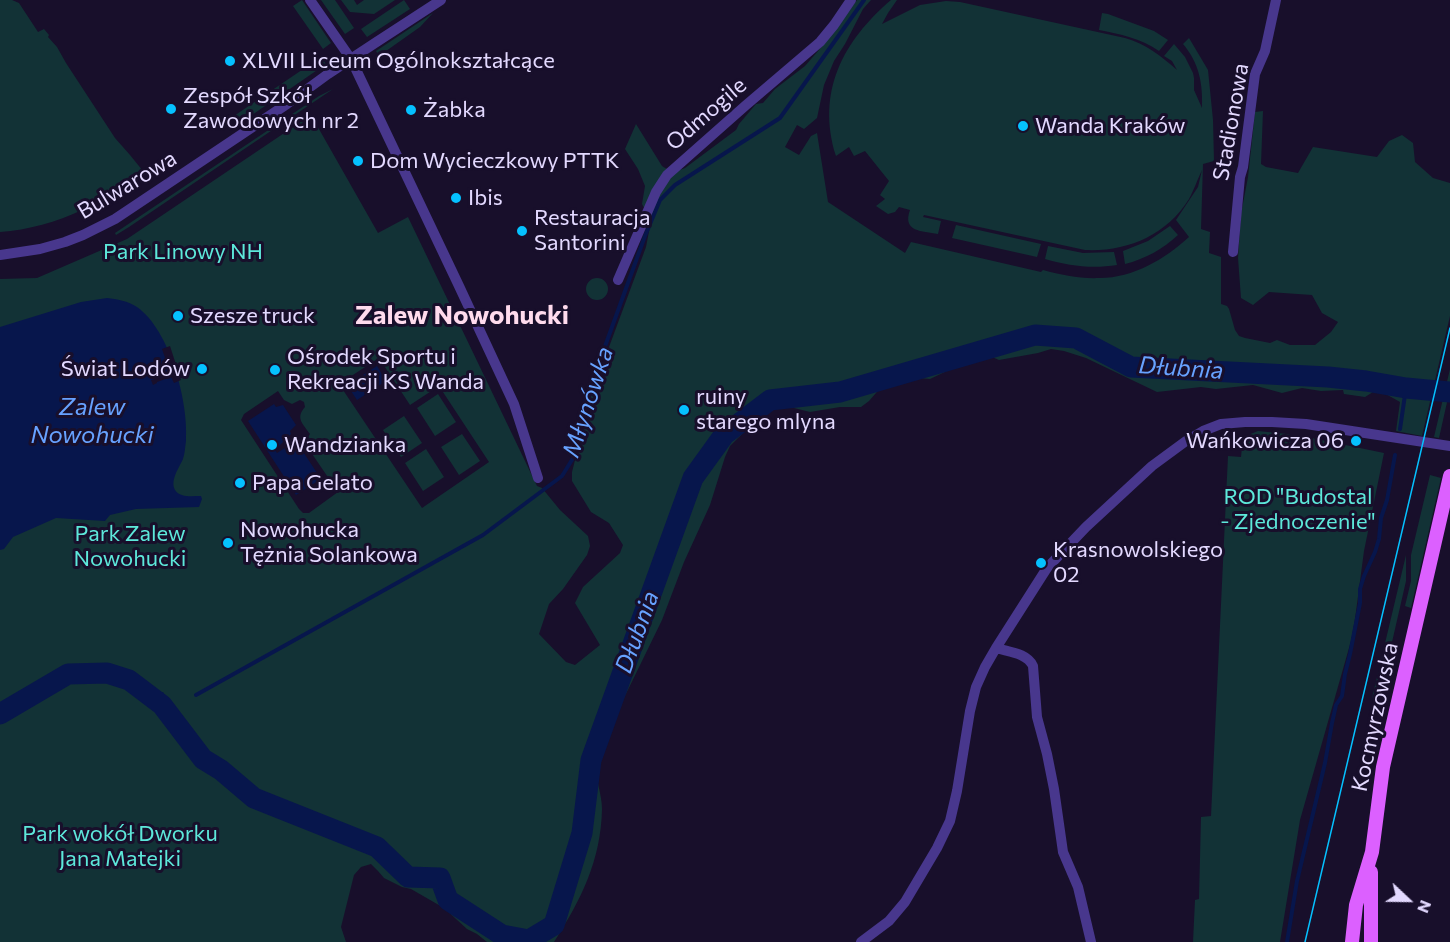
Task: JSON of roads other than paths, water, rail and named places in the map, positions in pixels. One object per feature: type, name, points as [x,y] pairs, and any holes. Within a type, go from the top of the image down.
[{"type":"main road","name":"Kocmyrzowska","points":[[1352,942],[1356,905],[1371,852],[1383,767],[1450,476]]},
{"type":"main road","name":"Kocmyrzowska","points":[[1371,852],[1371,942]]},
{"type":"street","points":[[310,0],[351,59],[514,404],[538,478]]},
{"type":"street","name":"Bulwarowa","points":[[0,255],[52,246],[83,235],[115,219],[441,0]]},
{"type":"street","name":"Odmogile","points":[[618,279],[656,192],[667,175],[820,42],[851,0]]},
{"type":"street","name":"Stadionowa","points":[[1233,252],[1240,177],[1244,167],[1255,74],[1265,51],[1276,0]]},
{"type":"street","points":[[861,942],[889,921],[905,902],[937,848],[950,820],[976,687],[996,648],[1047,568],[1086,526],[1152,466],[1203,431],[1221,424],[1235,422],[1306,424],[1450,446]]},
{"type":"street","points":[[996,648],[1026,657],[1033,666],[1037,717],[1054,789],[1063,852],[1078,887],[1091,942]]},
{"type":"water","name":"Zalew Nowohucki","points":[[107,298],[130,303],[137,307],[149,318],[168,349],[181,388],[186,425],[184,454],[174,478],[174,486],[177,493],[186,496],[201,496],[199,507],[136,509],[110,515],[105,521],[56,518],[13,537],[4,549],[0,550],[0,327],[81,302]]},
{"type":"water","points":[[377,366],[386,381],[357,400],[347,385]]},
{"type":"water","name":"Wandzianka","points":[[274,404],[276,407],[283,405],[296,425],[290,431],[291,434],[275,450],[277,453],[296,441],[321,479],[296,495],[248,421]]},
{"type":"waterway","name":"Młynówka","points":[[196,695],[483,535],[562,476],[575,455],[583,407],[660,200],[675,185],[780,118],[864,0]]},
{"type":"waterway","name":"Dłubnia","points":[[0,714],[68,674],[107,673],[129,680],[162,705],[203,759],[221,770],[254,798],[377,847],[408,877],[440,878],[448,900],[502,935],[529,940],[554,925],[582,833],[591,760],[693,478],[724,435],[770,400],[840,392],[1035,335],[1076,338],[1131,367],[1328,377],[1450,392]]},
{"type":"waterway","points":[[1400,429],[1406,388]]},
{"type":"waterway","points":[[1287,942],[1297,881],[1325,763],[1336,705],[1342,696],[1360,603],[1360,589],[1379,539],[1381,518],[1387,500],[1395,455]]},
{"type":"waterway","name":"Młynówka","points":[[153,697],[162,694]]},
{"type":"tram line","points":[[1305,942],[1450,328]]},
{"type":"place","name":"XLVII Liceum Ogólnokształcące","points":[[230,61]]},
{"type":"place","name":"Zespół Szkół Zawodowych nr 2","points":[[171,109]]},
{"type":"place","name":"Żabka","points":[[411,110]]},
{"type":"place","name":"Wanda Kraków","points":[[1023,126]]},
{"type":"place","name":"Dom Wycieczkowy PTTK","points":[[358,161]]},
{"type":"place","name":"Ibis","points":[[456,198]]},
{"type":"place","name":"Restauracja Santorini","points":[[522,231]]},
{"type":"place","name":"Szesze truck","points":[[178,316]]},
{"type":"place","name":"Świat Lodów","points":[[202,369]]},
{"type":"place","name":"Ośrodek Sportu i Rekreacji KS Wanda","points":[[275,370]]},
{"type":"place","name":"ruiny starego mlyna","points":[[684,410]]},
{"type":"place","name":"Wańkowicza 06","points":[[1356,441]]},
{"type":"place","name":"Wandzianka","points":[[272,445]]},
{"type":"place","name":"Papa Gelato","points":[[240,483]]},
{"type":"place","name":"Nowohucka Tężnia Solankowa","points":[[228,543]]},
{"type":"place","name":"Krasnowolskiego 02","points":[[1041,563]]},
{"type":"district","name":"Zalew Nowohucki","points":[[462,315]]},
{"type":"park label","name":"Park Linowy NH","points":[[183,252]]},
{"type":"park label","name":"ROD \"Budostal - Zjednoczenie\"","points":[[1298,510]]},
{"type":"park label","name":"Park Zalew Nowohucki","points":[[130,546]]},
{"type":"park label","name":"Park wokół Dworku Jana Matejki","points":[[120,846]]}]
